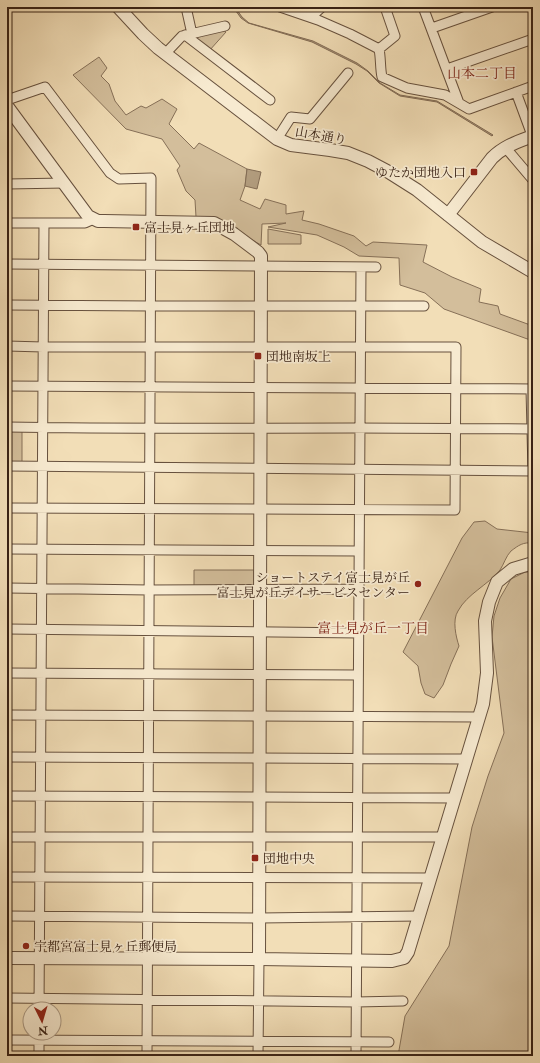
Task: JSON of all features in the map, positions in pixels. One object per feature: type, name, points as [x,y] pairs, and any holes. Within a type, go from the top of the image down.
[{"type":"street","name":"山本通り","points":[[118,7],[143,34],[165,54],[277,139],[291,145],[330,150],[368,161],[402,179],[482,242],[533,272]]},
{"type":"street","points":[[186,7],[188,34],[270,100]]},
{"type":"street","points":[[280,7],[311,17],[350,34],[379,49],[381,56],[380,68],[382,77],[407,88],[445,95],[469,109],[533,86]]},
{"type":"street","points":[[311,17],[322,7]]},
{"type":"street","points":[[379,49],[395,36],[385,7]]},
{"type":"street","points":[[423,7],[459,103]]},
{"type":"street","points":[[432,28],[492,7]]},
{"type":"street","points":[[165,54],[182,36],[225,26]]},
{"type":"street","points":[[447,69],[533,39]]},
{"type":"street","points":[[277,139],[290,117],[310,119],[348,73]]},
{"type":"street","points":[[7,100],[45,87],[110,173],[119,179],[151,178],[147,1056]]},
{"type":"street","points":[[448,215],[492,158],[505,147],[533,137],[516,92]]},
{"type":"street","points":[[7,106],[88,216],[104,221],[207,222],[221,226],[258,252],[261,256],[262,387],[258,1056]]},
{"type":"street","points":[[505,147],[533,180]]},
{"type":"street","points":[[7,184],[65,184]]},
{"type":"street","points":[[7,223],[85,223],[94,219]]},
{"type":"street","points":[[39,998],[44,223]]},
{"type":"street","points":[[7,264],[376,267]]},
{"type":"street","points":[[356,1056],[361,267]]},
{"type":"street","points":[[7,305],[424,306]]},
{"type":"street","points":[[7,346],[456,347],[455,510],[7,508]]},
{"type":"street","points":[[7,386],[532,389],[533,471],[7,466]]},
{"type":"street","points":[[7,427],[150,429],[532,429]]},
{"type":"street","points":[[7,549],[359,551]]},
{"type":"street","points":[[7,958],[392,961],[404,958],[408,952],[483,704],[487,672],[485,621],[489,602],[497,582],[514,569],[533,563]]},
{"type":"street","points":[[7,588],[150,590],[359,589]]},
{"type":"street","points":[[7,629],[359,633]]},
{"type":"street","points":[[7,673],[358,675]]},
{"type":"street","points":[[7,715],[479,717]]},
{"type":"street","points":[[7,757],[40,758],[148,756],[466,759]]},
{"type":"street","points":[[7,796],[454,798]]},
{"type":"street","points":[[7,837],[443,837]]},
{"type":"street","points":[[7,877],[431,878]]},
{"type":"street","points":[[7,916],[260,918],[419,916]]},
{"type":"street","points":[[7,998],[356,1002],[402,1001]]},
{"type":"street","points":[[62,1037],[147,1040],[389,1042]]},
{"type":"street","points":[[7,1040],[22,1038]]},
{"type":"street","points":[[39,1041],[39,1056]]},
{"type":"shaded area","points":[[233,7],[235,7],[242,17],[249,23],[313,41],[357,63],[368,71],[380,83],[400,95],[437,101],[493,135],[492,136],[437,102],[400,96],[379,83],[367,71],[356,64],[312,42],[248,23],[241,18]]},
{"type":"shaded area","points":[[223,30],[226,32],[209,51],[197,40],[198,36]]},
{"type":"shaded area","points":[[99,57],[107,68],[101,76],[109,84],[115,101],[126,115],[141,106],[146,108],[162,99],[177,109],[169,124],[194,149],[199,143],[247,169],[245,186],[240,200],[260,209],[265,199],[286,205],[286,214],[304,211],[302,220],[354,236],[366,246],[373,242],[427,245],[423,262],[452,277],[481,289],[479,302],[498,306],[500,314],[533,326],[533,341],[444,309],[425,293],[400,285],[399,258],[359,256],[344,247],[317,235],[268,227],[286,223],[262,224],[261,245],[214,218],[196,217],[195,200],[186,191],[177,170],[180,166],[162,139],[126,129],[73,75]]},
{"type":"shaded area","points":[[247,169],[261,172],[257,189],[245,186]]},
{"type":"shaded area","points":[[268,229],[301,235],[301,244],[268,244]]},
{"type":"shaded area","points":[[7,431],[22,431],[22,463],[7,463]]},
{"type":"shaded area","points":[[485,521],[497,529],[533,533],[533,543],[521,544],[511,551],[500,570],[472,595],[458,611],[455,624],[459,646],[443,685],[434,698],[425,694],[421,683],[418,666],[403,652],[462,538],[474,522]]},
{"type":"shaded area","points":[[194,570],[254,570],[254,584],[252,587],[194,587]]},
{"type":"shaded area","points":[[525,572],[533,572],[533,1056],[398,1056],[405,1016],[449,946],[472,827],[488,776],[504,733],[492,637],[494,616],[500,598],[511,579]]},
{"type":"place","name":"ゆたか団地入口","points":[[474,172]]},
{"type":"place","name":"富士見ヶ丘団地","points":[[136,227]]},
{"type":"place","name":"団地南坂上","points":[[258,356]]},
{"type":"place","name":"ショートステイ富士見が丘 富士見が丘デイサービスセンター","points":[[418,584]]},
{"type":"place","name":"団地中央","points":[[255,858]]},
{"type":"place","name":"宇都宮富士見ヶ丘郵便局","points":[[26,946]]},
{"type":"district","name":"山本二丁目","points":[[482,73]]},
{"type":"district","name":"富士見が丘一丁目","points":[[373,628]]}]
